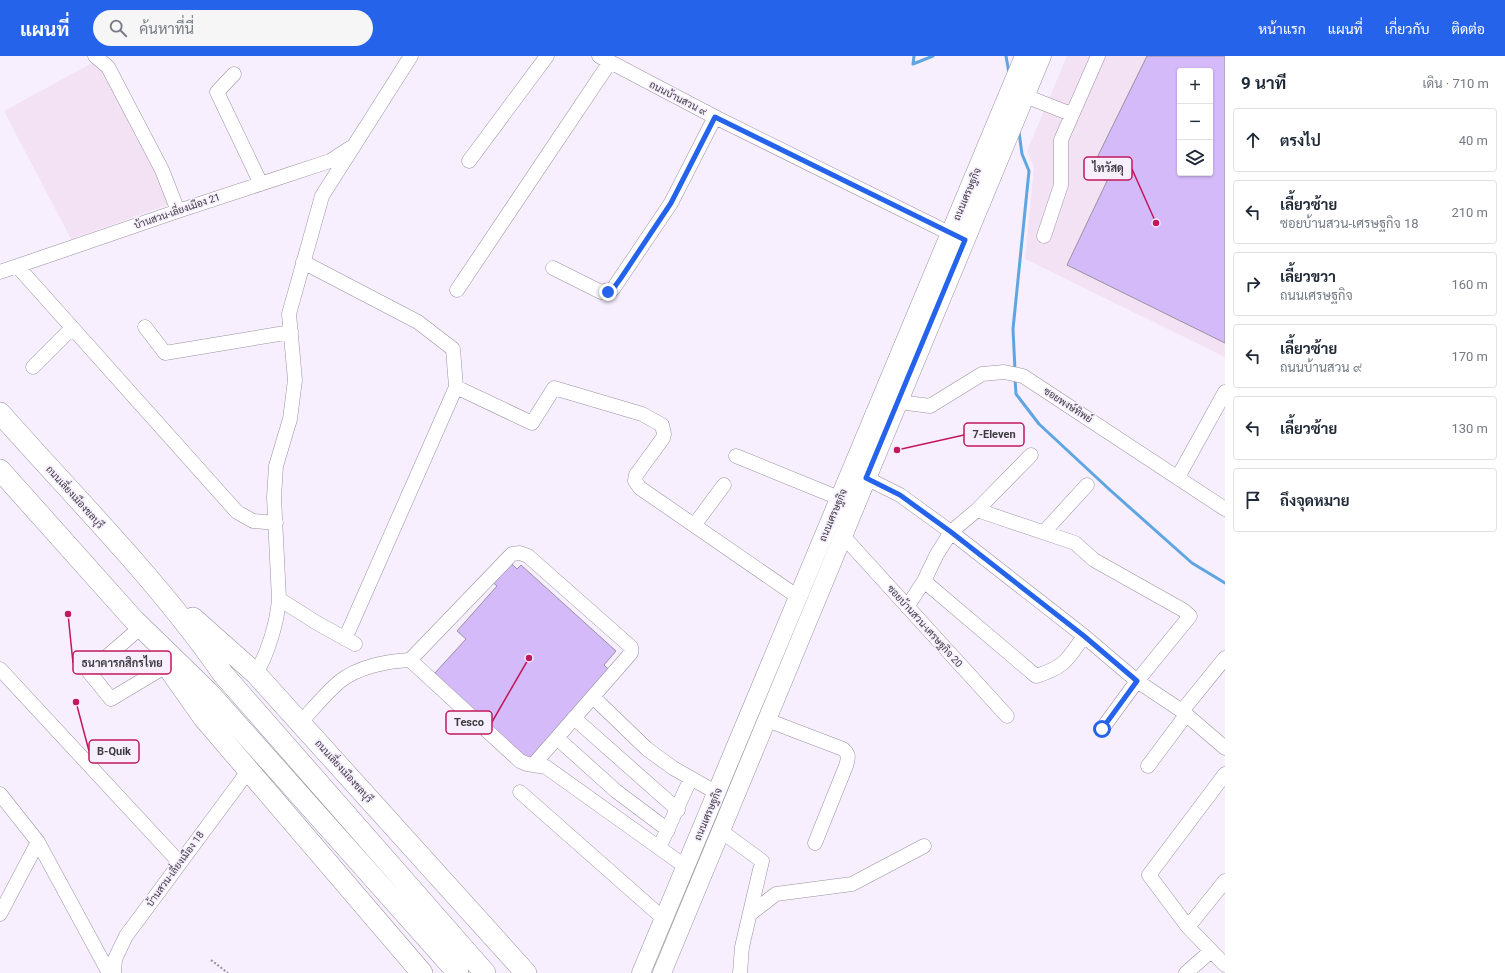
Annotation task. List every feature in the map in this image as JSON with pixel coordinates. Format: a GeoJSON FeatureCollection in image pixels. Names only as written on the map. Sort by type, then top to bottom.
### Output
{"type":"FeatureCollection","features":[{"type":"Feature","properties":{"kind":"highway","name":"ถนนเลี่ยงเมืองชลบุรี"},"geometry":{"type":"LineString","coordinates":[[0,413],[151,580],[223,674],[290,753],[485,973]]}},
{"type":"Feature","properties":{"kind":"highway"},"geometry":{"type":"LineString","coordinates":[[0,470],[137,624],[209,693],[458,973]]}},
{"type":"Feature","properties":{"kind":"highway","name":"ถนนเลี่ยงเมืองชลบุรี"},"geometry":{"type":"LineString","coordinates":[[151,580],[256,674],[526,973]]}},
{"type":"Feature","properties":{"kind":"highway"},"geometry":{"type":"LineString","coordinates":[[137,624],[203,717],[422,973]]}},
{"type":"Feature","properties":{"kind":"main road","name":"ถนนเศรษฐกิจ"},"geometry":{"type":"LineString","coordinates":[[641,973],[839,498],[958,237],[1005,142],[1042,56]]}},
{"type":"Feature","properties":{"kind":"main road","name":"ถนนเศรษฐกิจ"},"geometry":{"type":"LineString","coordinates":[[662,973],[866,478],[899,402],[958,237],[999,116],[1022,61]]}},
{"type":"Feature","properties":{"kind":"main road"},"geometry":{"type":"LineString","coordinates":[[750,713],[767,720]]}},
{"type":"Feature","properties":{"kind":"street"},"geometry":{"type":"LineString","coordinates":[[96,56],[108,67],[159,163],[178,211]]}},
{"type":"Feature","properties":{"kind":"street"},"geometry":{"type":"LineString","coordinates":[[256,674],[264,660],[278,612],[279,599],[274,497],[276,466],[290,419],[295,380],[289,314],[322,196],[411,56]]}},
{"type":"Feature","properties":{"kind":"street"},"geometry":{"type":"LineString","coordinates":[[469,161],[547,56]]}},
{"type":"Feature","properties":{"kind":"street"},"geometry":{"type":"LineString","coordinates":[[1044,236],[1061,185],[1061,140],[1098,56]]}},
{"type":"Feature","properties":{"kind":"street"},"geometry":{"type":"LineString","coordinates":[[457,290],[604,59]]}},
{"type":"Feature","properties":{"kind":"street","name":"ถนนบ้านสวน ๙"},"geometry":{"type":"LineString","coordinates":[[604,59],[715,117],[958,237]]}},
{"type":"Feature","properties":{"kind":"street"},"geometry":{"type":"LineString","coordinates":[[234,74],[217,92],[261,184]]}},
{"type":"Feature","properties":{"kind":"street"},"geometry":{"type":"LineString","coordinates":[[1022,104],[1072,114]]}},
{"type":"Feature","properties":{"kind":"street"},"geometry":{"type":"LineString","coordinates":[[552,268],[601,292],[613,289],[671,203],[715,117]]}},
{"type":"Feature","properties":{"kind":"street","name":"บ้านสวน-เลี่ยงเมือง 21"},"geometry":{"type":"LineString","coordinates":[[0,272],[330,161],[352,147]]}},
{"type":"Feature","properties":{"kind":"street"},"geometry":{"type":"LineString","coordinates":[[279,599],[317,623],[350,641],[456,387],[453,349],[418,322],[303,262]]}},
{"type":"Feature","properties":{"kind":"street"},"geometry":{"type":"LineString","coordinates":[[17,266],[237,512],[253,521],[276,523]]}},
{"type":"Feature","properties":{"kind":"street"},"geometry":{"type":"LineString","coordinates":[[145,327],[165,353],[290,332]]}},
{"type":"Feature","properties":{"kind":"street"},"geometry":{"type":"LineString","coordinates":[[33,367],[72,328]]}},
{"type":"Feature","properties":{"kind":"street","name":"ซอยพงษ์ทิพย์"},"geometry":{"type":"LineString","coordinates":[[899,402],[930,406],[982,374],[1004,372],[1023,376],[1225,509]]}},
{"type":"Feature","properties":{"kind":"street"},"geometry":{"type":"LineString","coordinates":[[456,387],[532,423],[554,388],[642,414],[662,425],[664,434],[663,438],[636,475],[635,481],[640,488],[695,524],[798,597]]}},
{"type":"Feature","properties":{"kind":"street"},"geometry":{"type":"LineString","coordinates":[[1178,477],[1225,392]]}},
{"type":"Feature","properties":{"kind":"street"},"geometry":{"type":"LineString","coordinates":[[907,607],[924,581],[951,532],[977,510],[1031,455]]}},
{"type":"Feature","properties":{"kind":"street"},"geometry":{"type":"LineString","coordinates":[[736,456],[839,498]]}},
{"type":"Feature","properties":{"kind":"street"},"geometry":{"type":"LineString","coordinates":[[866,478],[900,495],[951,532],[1084,636],[1137,681],[1184,713],[1225,748]]}},
{"type":"Feature","properties":{"kind":"street"},"geometry":{"type":"LineString","coordinates":[[695,524],[724,485]]}},
{"type":"Feature","properties":{"kind":"street"},"geometry":{"type":"LineString","coordinates":[[1044,532],[1087,485]]}},
{"type":"Feature","properties":{"kind":"street"},"geometry":{"type":"LineString","coordinates":[[977,510],[1075,543],[1094,560],[1184,610],[1190,616],[1137,681],[1102,729]]}},
{"type":"Feature","properties":{"kind":"street","name":"ซอยบ้านสวน-เศรษฐกิจ 20"},"geometry":{"type":"LineString","coordinates":[[843,536],[1007,716]]}},
{"type":"Feature","properties":{"kind":"street"},"geometry":{"type":"LineString","coordinates":[[410,660],[512,554],[520,553],[528,556],[631,647],[631,653],[534,764]]}},
{"type":"Feature","properties":{"kind":"street"},"geometry":{"type":"LineString","coordinates":[[924,581],[1036,676],[1053,671],[1064,664],[1084,636]]}},
{"type":"Feature","properties":{"kind":"street"},"geometry":{"type":"LineString","coordinates":[[137,624],[89,672],[111,699],[166,666]]}},
{"type":"Feature","properties":{"kind":"street"},"geometry":{"type":"LineString","coordinates":[[1148,766],[1184,713],[1225,658]]}},
{"type":"Feature","properties":{"kind":"street"},"geometry":{"type":"LineString","coordinates":[[300,723],[340,682],[351,675],[377,665],[396,660],[410,660],[520,761],[527,764],[546,767],[686,867]]}},
{"type":"Feature","properties":{"kind":"street"},"geometry":{"type":"LineString","coordinates":[[0,669],[179,862]]}},
{"type":"Feature","properties":{"kind":"street"},"geometry":{"type":"LineString","coordinates":[[593,697],[647,749],[673,768],[717,793]]}},
{"type":"Feature","properties":{"kind":"street"},"geometry":{"type":"LineString","coordinates":[[574,718],[678,810]]}},
{"type":"Feature","properties":{"kind":"street"},"geometry":{"type":"LineString","coordinates":[[767,720],[843,749],[848,753],[846,766],[815,843]]}},
{"type":"Feature","properties":{"kind":"street"},"geometry":{"type":"LineString","coordinates":[[557,738],[616,791],[668,830]]}},
{"type":"Feature","properties":{"kind":"street","name":"บ้านสวน-เลี่ยงเมือง 18"},"geometry":{"type":"LineString","coordinates":[[114,973],[115,959],[126,936],[179,862],[249,770]]}},
{"type":"Feature","properties":{"kind":"street"},"geometry":{"type":"LineString","coordinates":[[1225,774],[1149,875],[1188,927],[1225,964]]}},
{"type":"Feature","properties":{"kind":"street"},"geometry":{"type":"LineString","coordinates":[[659,848],[678,810],[691,778]]}},
{"type":"Feature","properties":{"kind":"street"},"geometry":{"type":"LineString","coordinates":[[520,792],[664,920]]}},
{"type":"Feature","properties":{"kind":"street"},"geometry":{"type":"LineString","coordinates":[[0,794],[38,842],[109,973]]}},
{"type":"Feature","properties":{"kind":"street"},"geometry":{"type":"LineString","coordinates":[[721,831],[762,861],[742,947],[740,973]]}},
{"type":"Feature","properties":{"kind":"street"},"geometry":{"type":"LineString","coordinates":[[0,914],[38,842]]}},
{"type":"Feature","properties":{"kind":"street"},"geometry":{"type":"LineString","coordinates":[[750,914],[776,894],[852,884],[924,846]]}},
{"type":"Feature","properties":{"kind":"street"},"geometry":{"type":"LineString","coordinates":[[1188,927],[1225,881]]}},
{"type":"Feature","properties":{"kind":"street"},"geometry":{"type":"LineString","coordinates":[[1186,973],[1211,950]]}},
{"type":"Feature","properties":{"kind":"path"},"geometry":{"type":"LineString","coordinates":[[211,960],[228,973]]}},
{"type":"Feature","properties":{"kind":"shaded area"},"geometry":{"type":"Polygon","coordinates":[[[1067,56],[1225,56],[1225,357],[1025,259],[1034,167],[1027,151],[1067,56]]]}},
{"type":"Feature","properties":{"kind":"shaded area"},"geometry":{"type":"Polygon","coordinates":[[[94,62],[107,74],[156,167],[170,204],[71,239],[4,111],[94,62]]]}},
{"type":"Feature","properties":{"kind":"building"},"geometry":{"type":"Polygon","coordinates":[[[1147,56],[1225,56],[1225,343],[1067,265],[1107,181],[1090,172],[1147,56]]]}},
{"type":"Feature","properties":{"kind":"building"},"geometry":{"type":"Polygon","coordinates":[[[509,561],[517,569],[521,565],[616,651],[604,665],[609,670],[529,760],[434,674],[466,639],[457,631],[497,586],[491,581],[509,561]]]}},
{"type":"Feature","properties":{"kind":"waterway"},"geometry":{"type":"LineString","coordinates":[[914,56],[913,64],[933,56]]}},
{"type":"Feature","properties":{"kind":"waterway"},"geometry":{"type":"LineString","coordinates":[[1006,56],[1009,73]]}},
{"type":"Feature","properties":{"kind":"waterway"},"geometry":{"type":"LineString","coordinates":[[1015,370],[1013,329],[1029,171],[1022,154],[1019,132]]}},
{"type":"Feature","properties":{"kind":"waterway"},"geometry":{"type":"LineString","coordinates":[[1015,379],[1016,394],[1039,424],[1192,563],[1225,583]]}},
{"type":"Feature","properties":{"kind":"place","name":"ไทวัสดุ"},"geometry":{"type":"Point","coordinates":[1156,223]}},
{"type":"Feature","properties":{"kind":"place","name":"7-Eleven"},"geometry":{"type":"Point","coordinates":[897,450]}},
{"type":"Feature","properties":{"kind":"place","name":"ธนาคารกสิกรไทย"},"geometry":{"type":"Point","coordinates":[68,614]}},
{"type":"Feature","properties":{"kind":"place","name":"Tesco"},"geometry":{"type":"Point","coordinates":[529,658]}},
{"type":"Feature","properties":{"kind":"place","name":"B-Quik"},"geometry":{"type":"Point","coordinates":[76,702]}},
{"type":"Feature","properties":{"kind":"route"},"geometry":{"type":"LineString","coordinates":[[608,292],[613,289],[621,278],[671,203],[715,117],[950,234],[965,240],[899,402],[866,478],[900,495],[951,532],[1084,636],[1137,681],[1102,729]]}}]}
